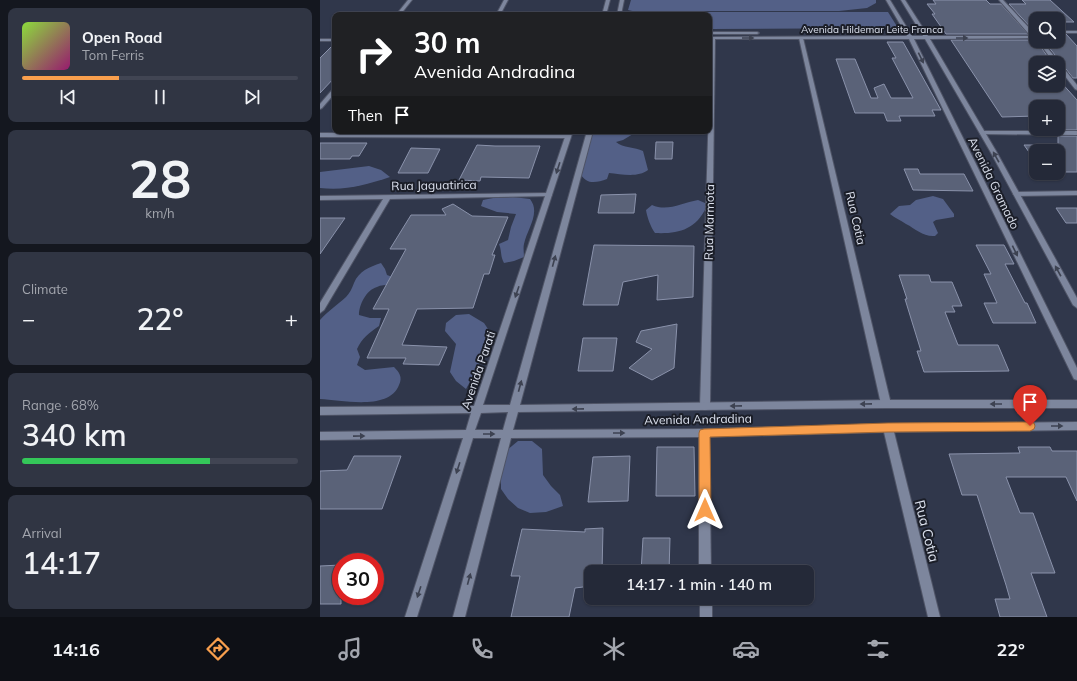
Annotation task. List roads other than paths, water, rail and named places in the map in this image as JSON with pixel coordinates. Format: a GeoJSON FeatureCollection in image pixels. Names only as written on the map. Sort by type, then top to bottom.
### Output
{"type":"FeatureCollection","features":[{"type":"Feature","properties":{"kind":"street"},"geometry":{"type":"LineString","coordinates":[[400,12],[410,0]]}},
{"type":"Feature","properties":{"kind":"street"},"geometry":{"type":"LineString","coordinates":[[500,12],[506,0]]}},
{"type":"Feature","properties":{"kind":"street"},"geometry":{"type":"LineString","coordinates":[[605,12],[608,0]]}},
{"type":"Feature","properties":{"kind":"street"},"geometry":{"type":"LineString","coordinates":[[620,12],[622,0]]}},
{"type":"Feature","properties":{"kind":"street","name":"Avenida Gramado"},"geometry":{"type":"LineString","coordinates":[[888,0],[909,36],[1077,376]]}},
{"type":"Feature","properties":{"kind":"street","name":"Avenida Gramado"},"geometry":{"type":"LineString","coordinates":[[903,0],[982,133],[1077,305]]}},
{"type":"Feature","properties":{"kind":"street"},"geometry":{"type":"LineString","coordinates":[[1001,0],[1029,31]]}},
{"type":"Feature","properties":{"kind":"street","name":"Avenida Hildemar Leite Franca"},"geometry":{"type":"LineString","coordinates":[[712,36],[801,38],[1029,32]]}},
{"type":"Feature","properties":{"kind":"street"},"geometry":{"type":"LineString","coordinates":[[1065,32],[1077,32]]}},
{"type":"Feature","properties":{"kind":"street"},"geometry":{"type":"LineString","coordinates":[[320,35],[332,34]]}},
{"type":"Feature","properties":{"kind":"street","name":"Avenida Hildemar Leite Franca"},"geometry":{"type":"LineString","coordinates":[[925,35],[1029,37]]}},
{"type":"Feature","properties":{"kind":"street","name":"Avenida Hildemar Leite Franca"},"geometry":{"type":"LineString","coordinates":[[712,36],[909,36]]}},
{"type":"Feature","properties":{"kind":"street"},"geometry":{"type":"LineString","coordinates":[[1065,37],[1077,37]]}},
{"type":"Feature","properties":{"kind":"street","name":"Rua Cotia"},"geometry":{"type":"LineString","coordinates":[[801,38],[886,404]]}},
{"type":"Feature","properties":{"kind":"street"},"geometry":{"type":"LineString","coordinates":[[320,40],[332,40]]}},
{"type":"Feature","properties":{"kind":"street"},"geometry":{"type":"LineString","coordinates":[[1045,48],[1052,56]]}},
{"type":"Feature","properties":{"kind":"street"},"geometry":{"type":"LineString","coordinates":[[1065,73],[1077,88]]}},
{"type":"Feature","properties":{"kind":"street"},"geometry":{"type":"LineString","coordinates":[[320,107],[332,93]]}},
{"type":"Feature","properties":{"kind":"street"},"geometry":{"type":"LineString","coordinates":[[982,133],[1077,133]]}},
{"type":"Feature","properties":{"kind":"street"},"geometry":{"type":"LineString","coordinates":[[320,135],[376,134]]}},
{"type":"Feature","properties":{"kind":"street","name":"Avenida Parati"},"geometry":{"type":"LineString","coordinates":[[411,617],[469,434],[569,134]]}},
{"type":"Feature","properties":{"kind":"street"},"geometry":{"type":"LineString","coordinates":[[459,617],[507,434],[589,134]]}},
{"type":"Feature","properties":{"kind":"street","name":"Rua Marmota"},"geometry":{"type":"LineString","coordinates":[[705,406],[709,134]]}},
{"type":"Feature","properties":{"kind":"street"},"geometry":{"type":"LineString","coordinates":[[1016,194],[1077,194]]}},
{"type":"Feature","properties":{"kind":"street","name":"Rua Jaguatirica"},"geometry":{"type":"LineString","coordinates":[[320,198],[549,195]]}},
{"type":"Feature","properties":{"kind":"street"},"geometry":{"type":"LineString","coordinates":[[320,310],[388,197]]}},
{"type":"Feature","properties":{"kind":"street","name":"Avenida Andradina"},"geometry":{"type":"LineString","coordinates":[[320,411],[514,410],[886,404],[1077,404]]}},
{"type":"Feature","properties":{"kind":"street","name":"Avenida Andradina"},"geometry":{"type":"LineString","coordinates":[[320,436],[704,433],[888,428],[1077,426]]}},
{"type":"Feature","properties":{"kind":"street","name":"Rua Cotia"},"geometry":{"type":"LineString","coordinates":[[888,428],[934,617]]}},
{"type":"Feature","properties":{"kind":"street"},"geometry":{"type":"LineString","coordinates":[[704,433],[705,565]]}},
{"type":"Feature","properties":{"kind":"street"},"geometry":{"type":"LineString","coordinates":[[706,605],[706,617]]}}]}
